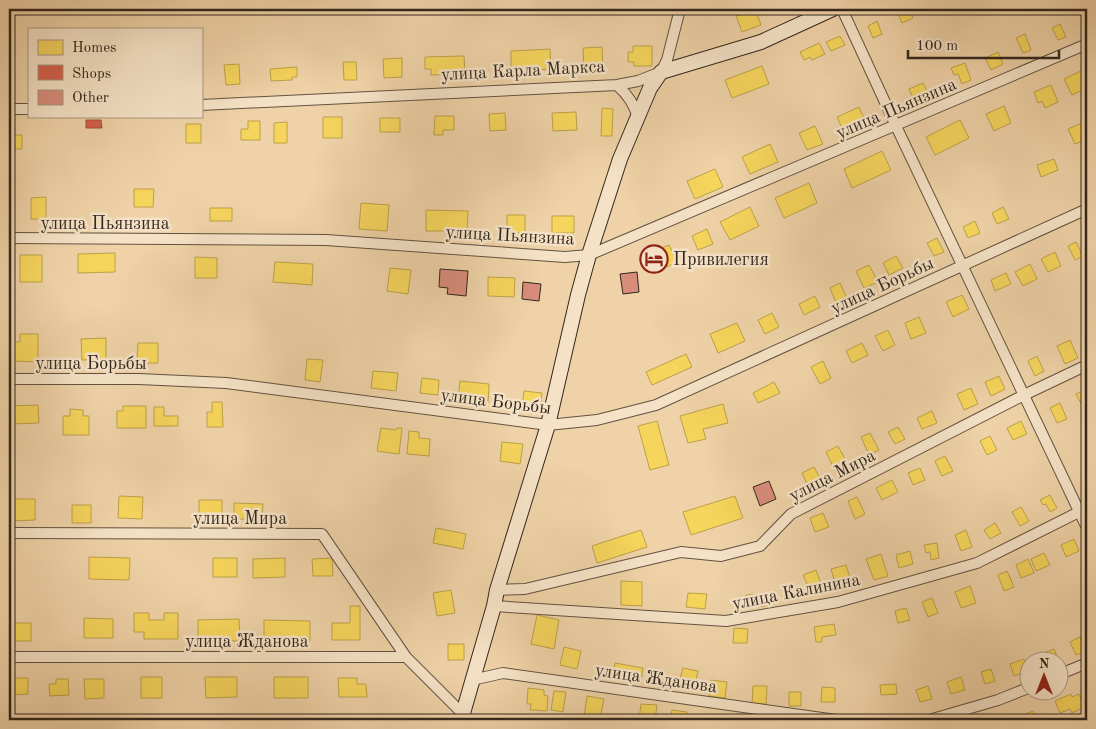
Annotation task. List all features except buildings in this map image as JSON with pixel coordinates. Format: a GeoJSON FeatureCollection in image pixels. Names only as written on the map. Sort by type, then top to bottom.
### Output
{"type":"FeatureCollection","features":[{"type":"Feature","properties":{"kind":"street"},"geometry":{"type":"LineString","coordinates":[[462,717],[497,590],[548,425],[589,255],[620,159],[650,88],[666,60],[680,9]]}},
{"type":"Feature","properties":{"kind":"street","name":"улица Карла Маркса"},"geometry":{"type":"LineString","coordinates":[[202,105],[617,85],[761,42],[833,9]]}},
{"type":"Feature","properties":{"kind":"street"},"geometry":{"type":"LineString","coordinates":[[842,9],[1024,394],[1083,510],[1087,528]]}},
{"type":"Feature","properties":{"kind":"street","name":"улица Пьянзина"},"geometry":{"type":"LineString","coordinates":[[9,238],[326,240],[565,257],[589,255],[1087,44]]}},
{"type":"Feature","properties":{"kind":"street"},"geometry":{"type":"LineString","coordinates":[[617,85],[628,94],[638,117]]}},
{"type":"Feature","properties":{"kind":"street"},"geometry":{"type":"LineString","coordinates":[[9,110],[28,109]]}},
{"type":"Feature","properties":{"kind":"street","name":"улица Борьбы"},"geometry":{"type":"LineString","coordinates":[[9,382],[14,379],[139,379],[226,383],[548,425],[597,420],[656,405],[1087,209]]}},
{"type":"Feature","properties":{"kind":"street","name":"улица Мира"},"geometry":{"type":"LineString","coordinates":[[497,590],[525,589],[681,552],[721,556],[760,546],[791,514],[1024,394],[1087,365]]}},
{"type":"Feature","properties":{"kind":"street","name":"улица Калинина"},"geometry":{"type":"LineString","coordinates":[[494,606],[726,621],[838,602],[977,563],[1083,510]]}},
{"type":"Feature","properties":{"kind":"street","name":"улица Мира"},"geometry":{"type":"LineString","coordinates":[[9,533],[322,534],[406,657]]}},
{"type":"Feature","properties":{"kind":"street","name":"улица Жданова"},"geometry":{"type":"LineString","coordinates":[[9,657],[406,657]]}},
{"type":"Feature","properties":{"kind":"street"},"geometry":{"type":"LineString","coordinates":[[406,657],[462,717]]}},
{"type":"Feature","properties":{"kind":"street"},"geometry":{"type":"LineString","coordinates":[[1068,671],[1087,663]]}},
{"type":"Feature","properties":{"kind":"street","name":"улица Жданова"},"geometry":{"type":"LineString","coordinates":[[472,680],[503,673],[836,720]]}},
{"type":"Feature","properties":{"kind":"street"},"geometry":{"type":"LineString","coordinates":[[929,720],[998,700],[1018,692]]}},
{"type":"Feature","properties":{"kind":"place","name":"Привилегия"},"geometry":{"type":"Point","coordinates":[654,259]}}]}
